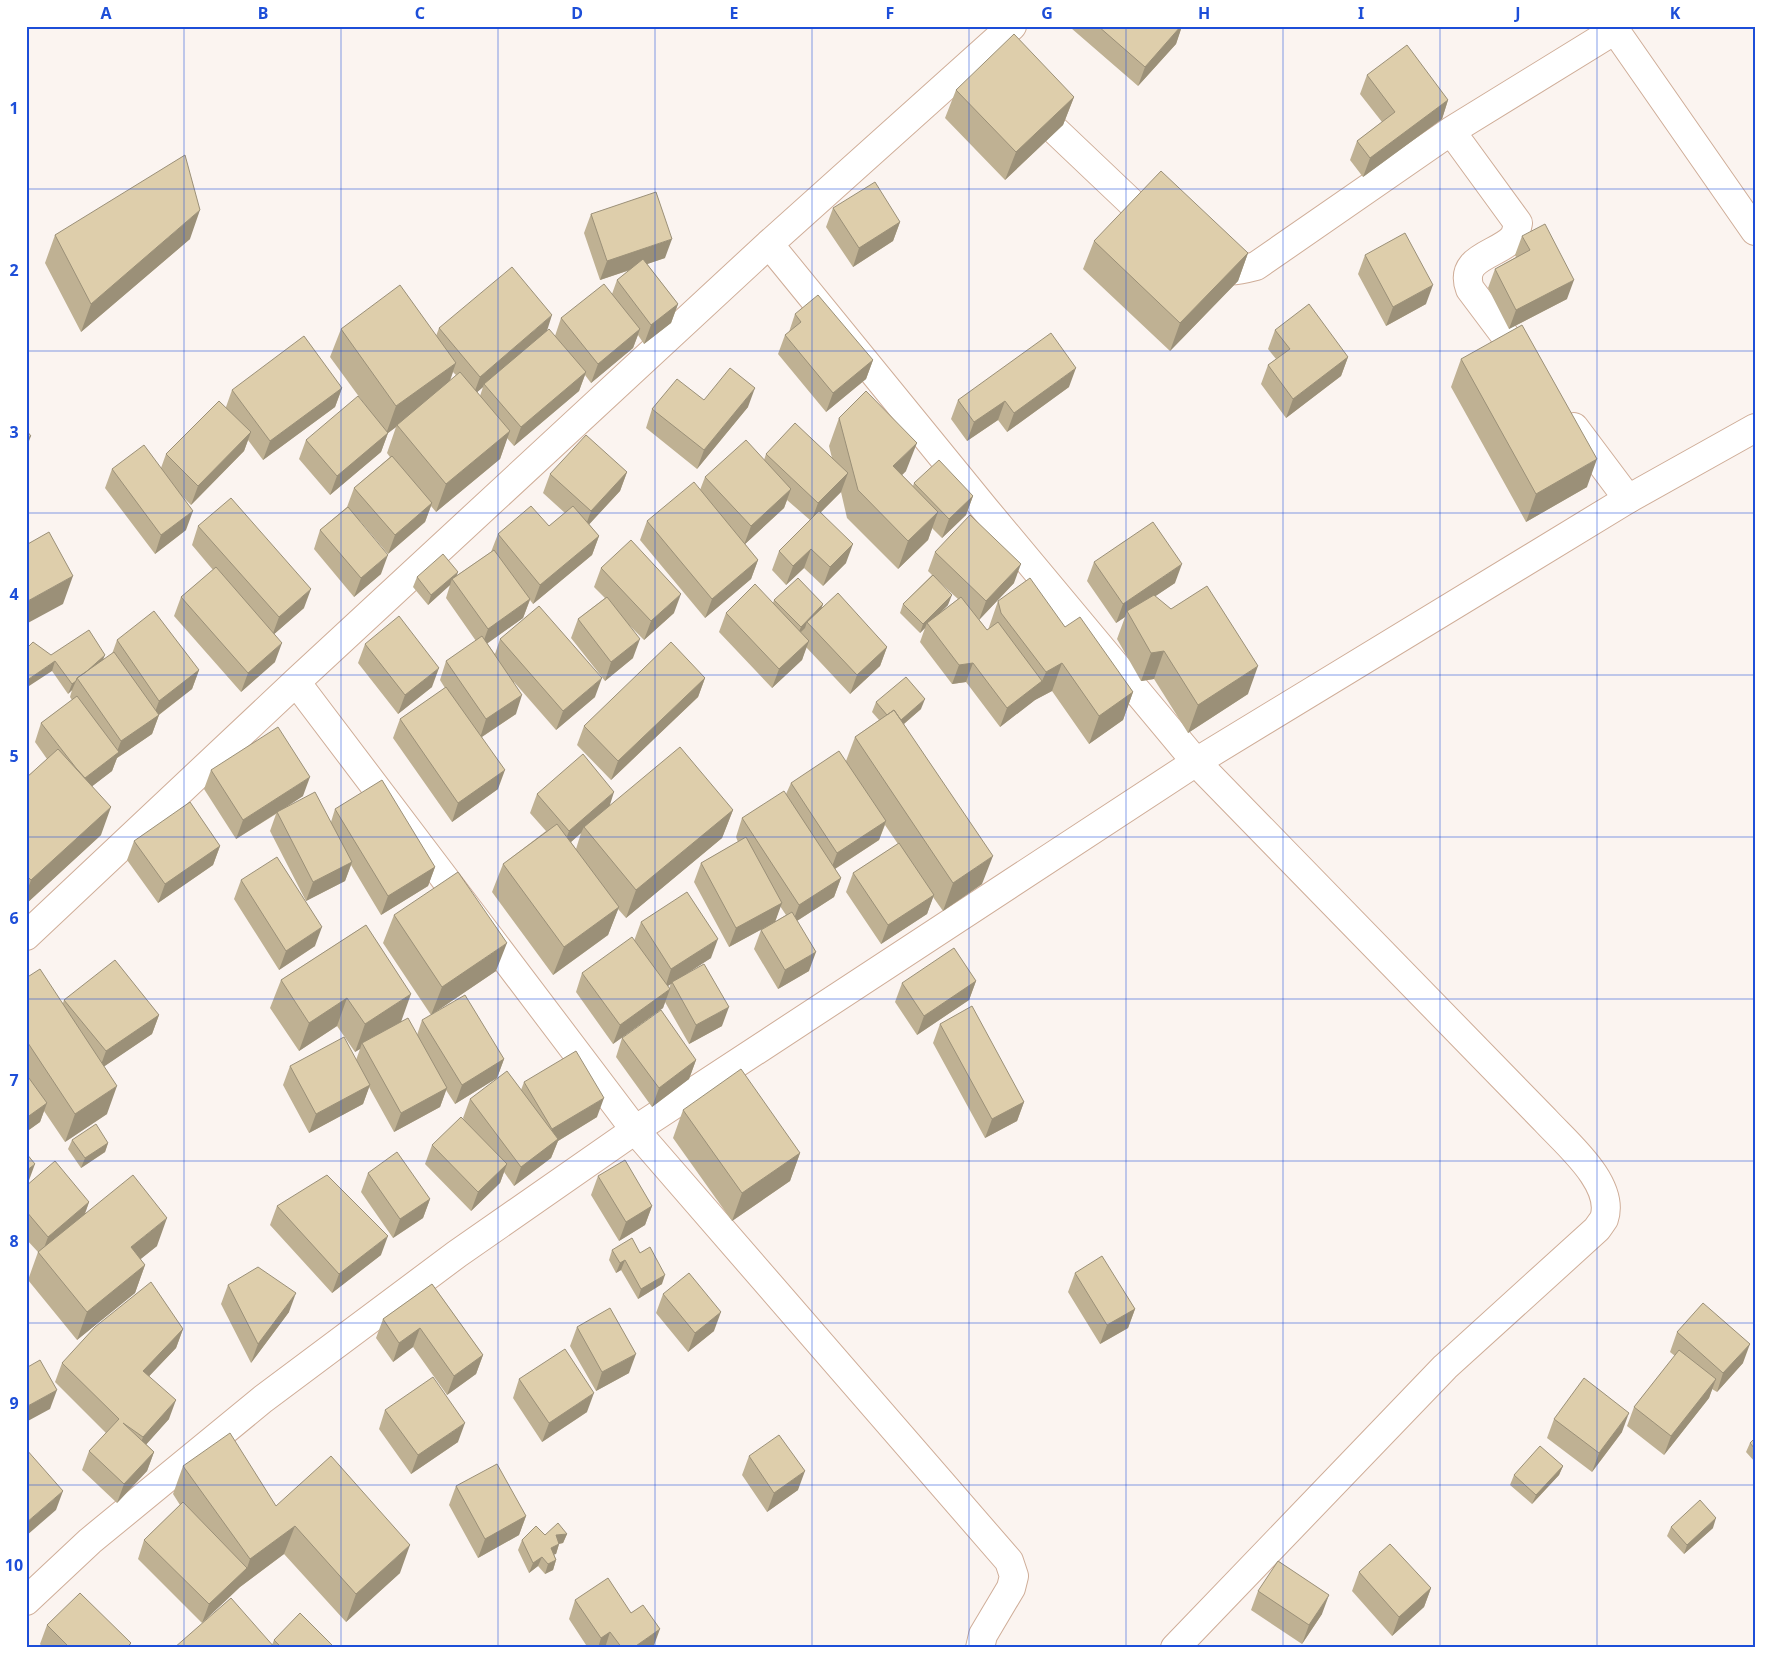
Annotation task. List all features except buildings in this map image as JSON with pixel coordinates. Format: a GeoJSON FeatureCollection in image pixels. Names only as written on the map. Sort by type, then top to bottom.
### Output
{"type":"FeatureCollection","features":[{"type":"Feature","properties":{"kind":"street"},"geometry":{"type":"LineString","coordinates":[[26,936],[296,682],[769,244],[1012,26]]}},
{"type":"Feature","properties":{"kind":"street"},"geometry":{"type":"LineString","coordinates":[[978,57],[1182,250],[1211,267],[1231,272],[1256,266],[1451,131],[1618,28],[1755,231]]}},
{"type":"Feature","properties":{"kind":"street"},"geometry":{"type":"LineString","coordinates":[[1451,131],[1518,223],[1513,238],[1470,268],[1467,283],[1540,382]]}},
{"type":"Feature","properties":{"kind":"street"},"geometry":{"type":"LineString","coordinates":[[769,244],[991,517],[1196,762],[1545,1120],[1593,1172],[1603,1191],[1604,1220],[1597,1229],[1446,1367],[1174,1648]]}},
{"type":"Feature","properties":{"kind":"street"},"geometry":{"type":"LineString","coordinates":[[1557,405],[1628,499]]}},
{"type":"Feature","properties":{"kind":"street"},"geometry":{"type":"LineString","coordinates":[[26,1601],[90,1541],[263,1399],[457,1254],[635,1130],[1196,762],[1628,499],[1755,428]]}},
{"type":"Feature","properties":{"kind":"street"},"geometry":{"type":"LineString","coordinates":[[296,682],[635,1130],[1009,1561],[1014,1576],[1011,1588],[983,1635],[980,1648]]}}]}
